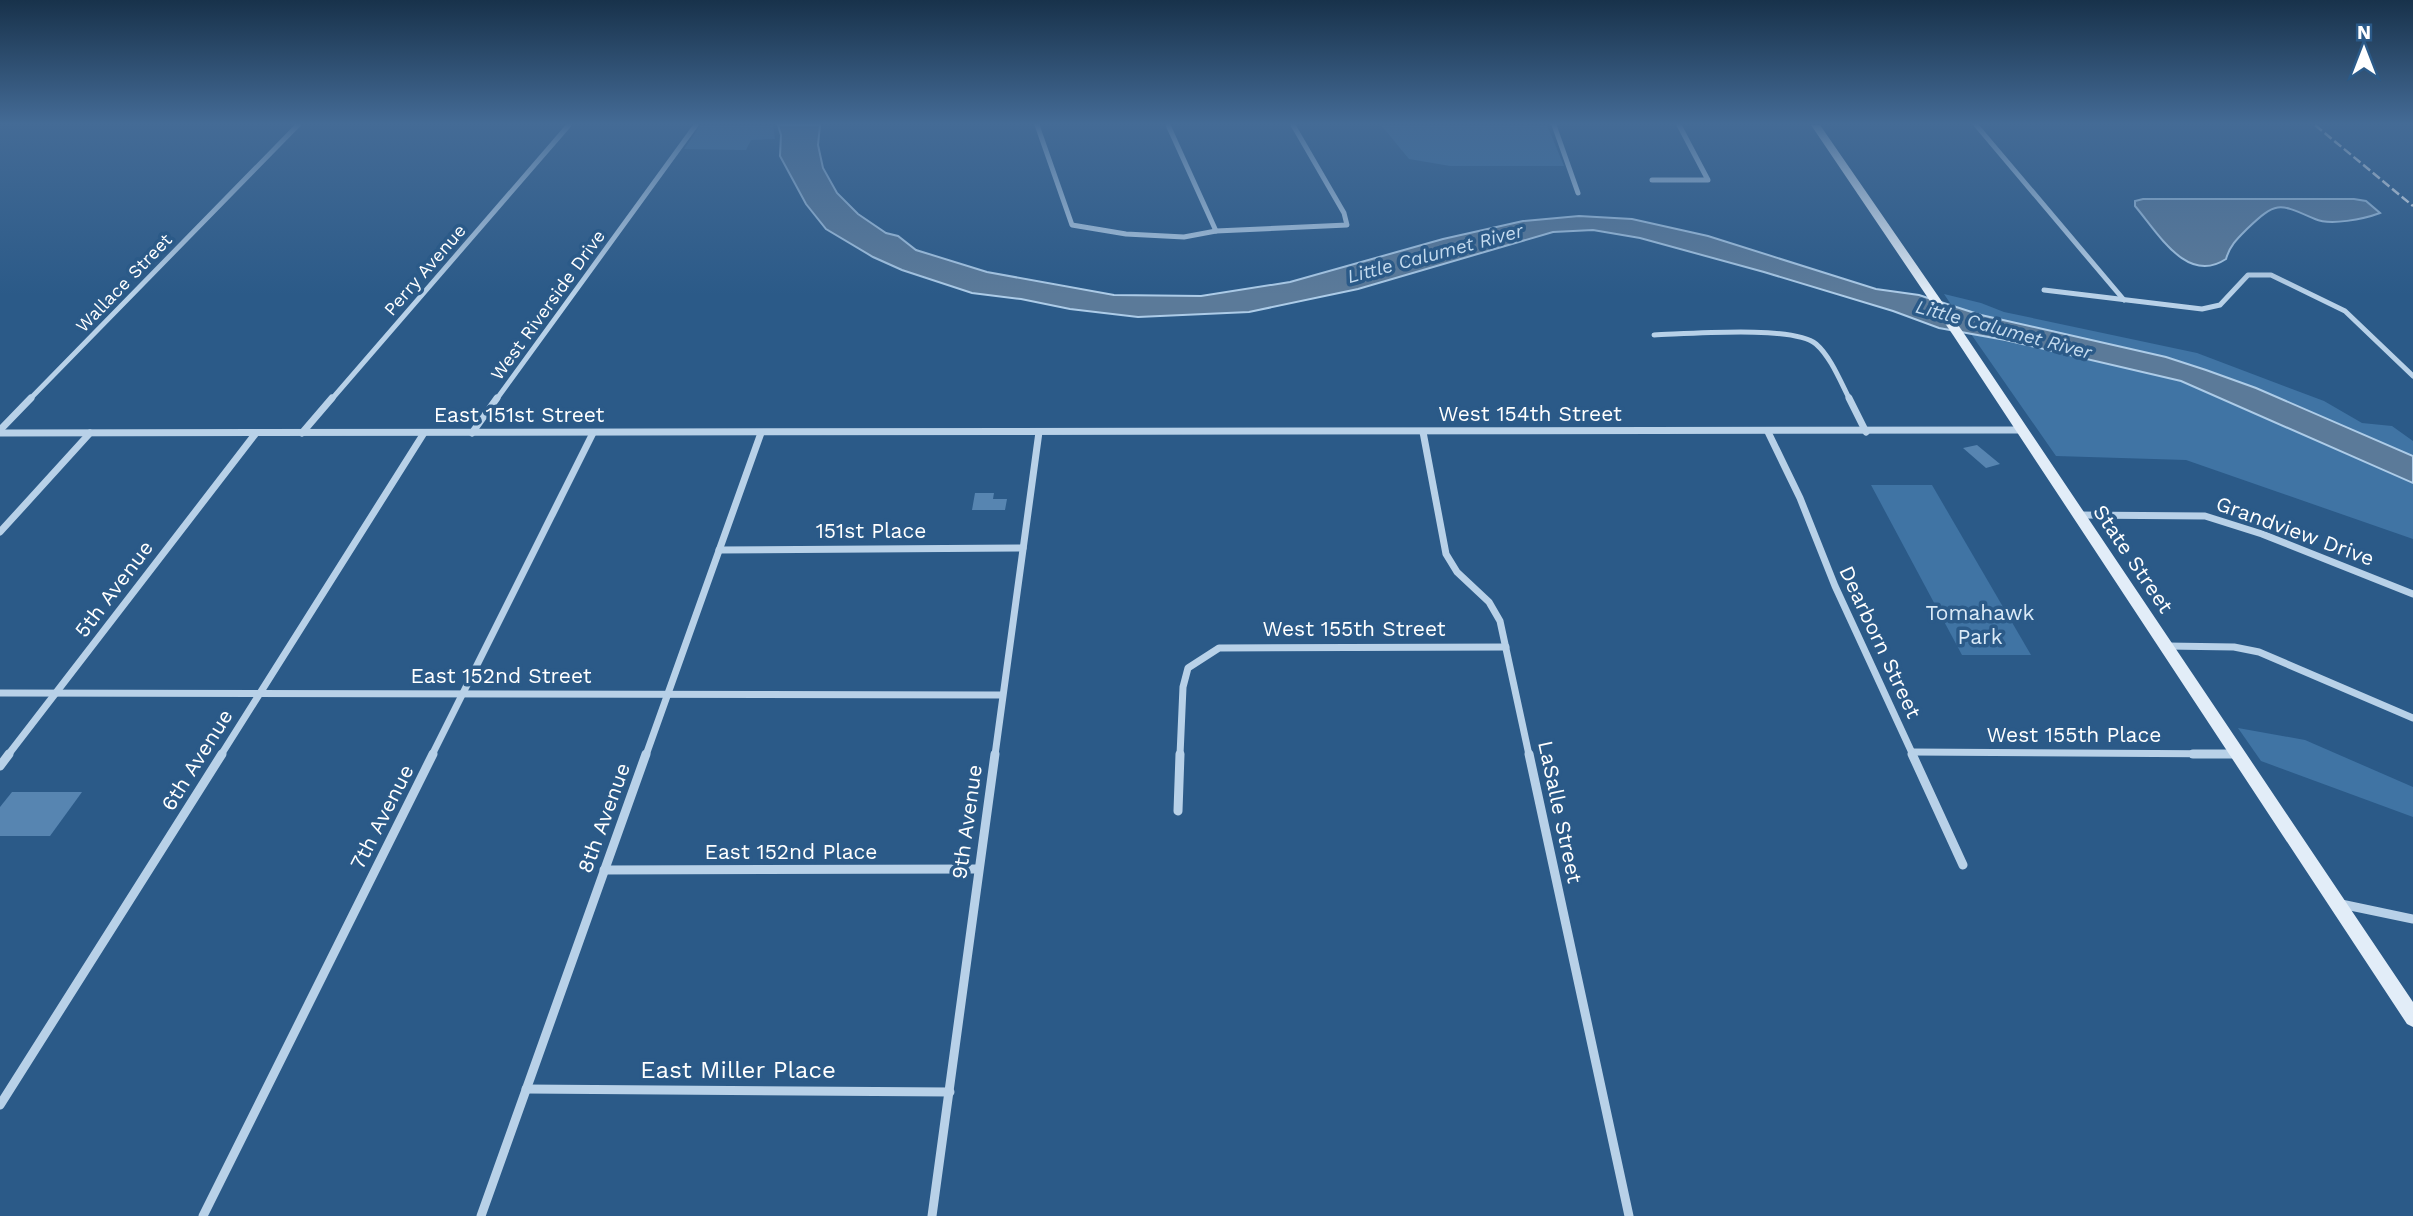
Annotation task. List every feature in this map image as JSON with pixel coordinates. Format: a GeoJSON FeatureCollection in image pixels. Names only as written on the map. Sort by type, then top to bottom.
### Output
{"type":"FeatureCollection","features":[{"type":"Feature","properties":{"kind":"main road","name":"State Street"},"geometry":{"type":"LineString","coordinates":[[1854,182],[1959,335],[2413,1018]]}},
{"type":"Feature","properties":{"kind":"street","name":"Wallace Street"},"geometry":{"type":"LineString","coordinates":[[0,432],[243,182]]}},
{"type":"Feature","properties":{"kind":"street","name":"Perry Avenue"},"geometry":{"type":"LineString","coordinates":[[302,433],[520,182]]}},
{"type":"Feature","properties":{"kind":"street","name":"West Riverside Drive"},"geometry":{"type":"LineString","coordinates":[[472,433],[655,182]]}},
{"type":"Feature","properties":{"kind":"street"},"geometry":{"type":"LineString","coordinates":[[1056,182],[1072,226],[1126,234],[1184,237],[1216,231],[1346,225],[1344,213],[1326,182]]}},
{"type":"Feature","properties":{"kind":"street"},"geometry":{"type":"LineString","coordinates":[[1194,182],[1216,231]]}},
{"type":"Feature","properties":{"kind":"street"},"geometry":{"type":"LineString","coordinates":[[1574,182],[1578,193]]}},
{"type":"Feature","properties":{"kind":"street"},"geometry":{"type":"LineString","coordinates":[[2024,182],[2124,300]]}},
{"type":"Feature","properties":{"kind":"street"},"geometry":{"type":"LineString","coordinates":[[2044,290],[2202,309],[2220,304],[2248,275],[2271,275],[2344,311],[2413,376]]}},
{"type":"Feature","properties":{"kind":"street"},"geometry":{"type":"LineString","coordinates":[[1654,335],[1786,334],[1809,340],[1821,350],[1866,432]]}},
{"type":"Feature","properties":{"kind":"street","name":"West 154th Street"},"geometry":{"type":"LineString","coordinates":[[1039,432],[2022,430]]}},
{"type":"Feature","properties":{"kind":"street","name":"East 151st Street"},"geometry":{"type":"LineString","coordinates":[[0,432],[1039,432]]}},
{"type":"Feature","properties":{"kind":"street","name":"9th Avenue"},"geometry":{"type":"LineString","coordinates":[[932,1216],[977,869],[1039,432]]}},
{"type":"Feature","properties":{"kind":"street","name":"LaSalle Street"},"geometry":{"type":"LineString","coordinates":[[1423,432],[1446,554],[1457,572],[1489,602],[1500,621],[1629,1216]]}},
{"type":"Feature","properties":{"kind":"street","name":"Dearborn Street"},"geometry":{"type":"LineString","coordinates":[[1768,432],[1800,498],[1835,586],[1963,865]]}},
{"type":"Feature","properties":{"kind":"street"},"geometry":{"type":"LineString","coordinates":[[0,532],[90,433]]}},
{"type":"Feature","properties":{"kind":"street","name":"5th Avenue"},"geometry":{"type":"LineString","coordinates":[[0,766],[256,433]]}},
{"type":"Feature","properties":{"kind":"street","name":"6th Avenue"},"geometry":{"type":"LineString","coordinates":[[0,1105],[424,433]]}},
{"type":"Feature","properties":{"kind":"street","name":"7th Avenue"},"geometry":{"type":"LineString","coordinates":[[203,1216],[593,433]]}},
{"type":"Feature","properties":{"kind":"street","name":"8th Avenue"},"geometry":{"type":"LineString","coordinates":[[481,1216],[761,433]]}},
{"type":"Feature","properties":{"kind":"street","name":"Grandview Drive"},"geometry":{"type":"LineString","coordinates":[[2078,515],[2205,516],[2262,534],[2413,594]]}},
{"type":"Feature","properties":{"kind":"street","name":"151st Place"},"geometry":{"type":"LineString","coordinates":[[719,550],[1023,548]]}},
{"type":"Feature","properties":{"kind":"street"},"geometry":{"type":"LineString","coordinates":[[2166,646],[2234,647],[2259,652],[2413,718]]}},
{"type":"Feature","properties":{"kind":"street","name":"West 155th Street"},"geometry":{"type":"LineString","coordinates":[[1178,811],[1183,687],[1188,668],[1219,648],[1506,647]]}},
{"type":"Feature","properties":{"kind":"street","name":"East 152nd Street"},"geometry":{"type":"LineString","coordinates":[[0,693],[1002,695]]}},
{"type":"Feature","properties":{"kind":"street","name":"West 155th Place"},"geometry":{"type":"LineString","coordinates":[[1912,752],[2237,754]]}},
{"type":"Feature","properties":{"kind":"street","name":"East 152nd Place"},"geometry":{"type":"LineString","coordinates":[[604,870],[977,869]]}},
{"type":"Feature","properties":{"kind":"street"},"geometry":{"type":"LineString","coordinates":[[2337,903],[2413,919]]}},
{"type":"Feature","properties":{"kind":"street","name":"East Miller Place"},"geometry":{"type":"LineString","coordinates":[[526,1089],[950,1092]]}},
{"type":"Feature","properties":{"kind":"green space"},"geometry":{"type":"Polygon","coordinates":[[[1944,294],[2004,312],[2197,353],[2324,401],[2362,423],[2392,426],[2413,441],[2413,456],[2206,370],[2165,357],[1981,315],[1952,306],[1944,294]]]}},
{"type":"Feature","properties":{"kind":"green space"},"geometry":{"type":"Polygon","coordinates":[[[1971,334],[2181,381],[2413,483],[2413,539],[2186,460],[2056,456],[1971,334]]]}},
{"type":"Feature","properties":{"kind":"green space","name":"Tomahawk Park"},"geometry":{"type":"Polygon","coordinates":[[[1871,485],[1932,485],[2031,655],[1962,655],[1871,485]]]}},
{"type":"Feature","properties":{"kind":"green space"},"geometry":{"type":"Polygon","coordinates":[[[2238,728],[2305,740],[2413,787],[2413,817],[2261,761],[2238,728]]]}},
{"type":"Feature","properties":{"kind":"water","name":"Little Calumet River"},"geometry":{"type":"Polygon","coordinates":[[[794,182],[831,182],[837,193],[858,214],[886,233],[898,236],[916,250],[987,272],[1114,295],[1201,296],[1290,282],[1443,239],[1523,221],[1579,216],[1632,219],[1708,236],[1876,289],[1919,295],[1981,315],[2166,357],[2206,370],[2256,388],[2413,456],[2413,483],[2181,381],[2005,340],[1939,328],[1893,311],[1764,272],[1640,238],[1593,230],[1553,232],[1358,289],[1249,312],[1138,317],[972,293],[902,270],[873,257],[826,229],[806,204],[794,182]]]}},
{"type":"Feature","properties":{"kind":"water"},"geometry":{"type":"Polygon","coordinates":[[[2354,199],[2366,201],[2380,213],[2329,222],[2279,207],[2258,219],[2238,239],[2226,259],[2212,265],[2199,265],[2186,261],[2174,252],[2153,229],[2135,206],[2135,201],[2354,199]]]}},
{"type":"Feature","properties":{"kind":"building"},"geometry":{"type":"Polygon","coordinates":[[[1977,445],[2000,464],[1986,468],[1963,448],[1977,445]]]}},
{"type":"Feature","properties":{"kind":"building"},"geometry":{"type":"Polygon","coordinates":[[[975,493],[994,493],[993,499],[1007,499],[1005,510],[972,510],[975,493]]]}},
{"type":"Feature","properties":{"kind":"building"},"geometry":{"type":"Polygon","coordinates":[[[12,792],[82,792],[50,836],[0,836],[0,807],[12,792]]]}},
{"type":"Feature","properties":{"kind":"railway"},"geometry":{"type":"LineString","coordinates":[[2384,182],[2413,206]]}}]}
